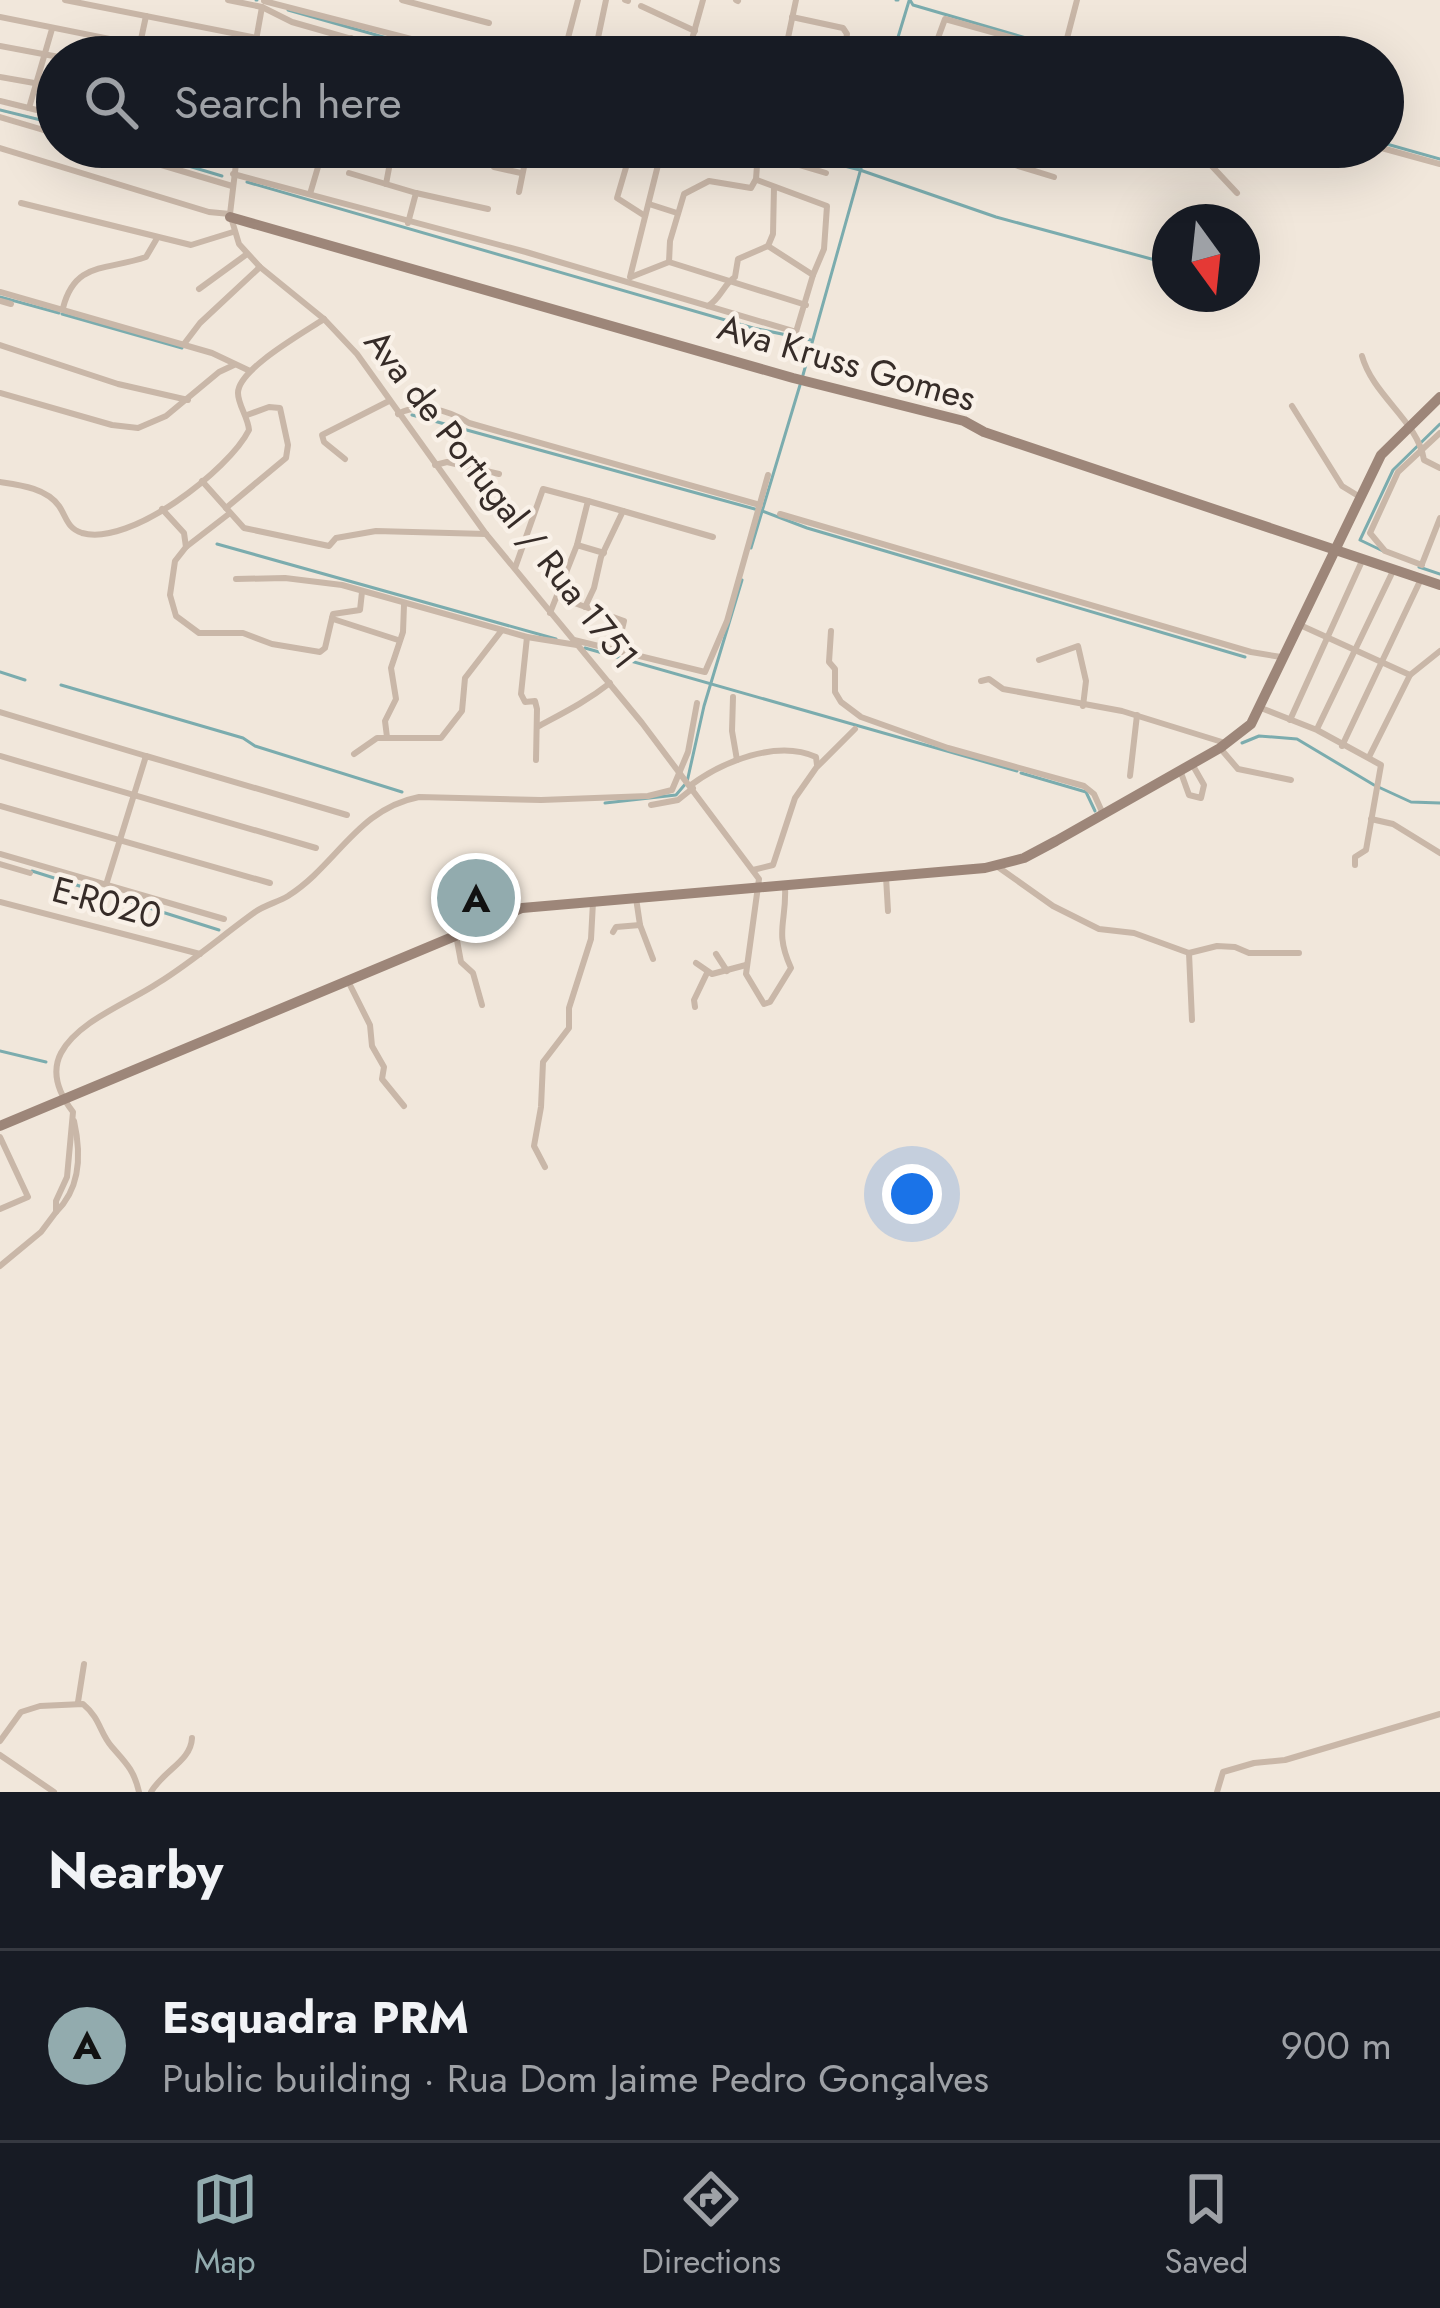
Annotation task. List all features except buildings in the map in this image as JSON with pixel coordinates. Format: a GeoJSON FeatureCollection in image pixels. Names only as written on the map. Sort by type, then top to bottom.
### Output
{"type":"FeatureCollection","features":[{"type":"Feature","properties":{"kind":"main road","name":"Ava Kruss Gomes"},"geometry":{"type":"LineString","coordinates":[[230,216],[794,378],[964,421],[984,432],[1333,552],[1394,571],[1420,573],[1440,585]]}},
{"type":"Feature","properties":{"kind":"main road"},"geometry":{"type":"LineString","coordinates":[[0,1126],[513,910],[1016,861],[1223,746],[1251,724],[1381,455],[1417,438],[1440,397]]}},
{"type":"Feature","properties":{"kind":"street"},"geometry":{"type":"LineString","coordinates":[[64,0],[246,36]]}},
{"type":"Feature","properties":{"kind":"street"},"geometry":{"type":"LineString","coordinates":[[228,0],[263,3],[396,36]]}},
{"type":"Feature","properties":{"kind":"street"},"geometry":{"type":"LineString","coordinates":[[401,0],[489,23]]}},
{"type":"Feature","properties":{"kind":"street"},"geometry":{"type":"LineString","coordinates":[[569,36],[578,0]]}},
{"type":"Feature","properties":{"kind":"street"},"geometry":{"type":"LineString","coordinates":[[598,36],[606,0]]}},
{"type":"Feature","properties":{"kind":"street"},"geometry":{"type":"LineString","coordinates":[[694,36],[703,0]]}},
{"type":"Feature","properties":{"kind":"street"},"geometry":{"type":"LineString","coordinates":[[788,36],[796,0]]}},
{"type":"Feature","properties":{"kind":"street"},"geometry":{"type":"LineString","coordinates":[[1063,36],[1077,0]]}},
{"type":"Feature","properties":{"kind":"street"},"geometry":{"type":"LineString","coordinates":[[263,3],[292,22],[344,36]]}},
{"type":"Feature","properties":{"kind":"street"},"geometry":{"type":"LineString","coordinates":[[256,36],[263,3]]}},
{"type":"Feature","properties":{"kind":"street"},"geometry":{"type":"LineString","coordinates":[[641,6],[695,32]]}},
{"type":"Feature","properties":{"kind":"street"},"geometry":{"type":"LineString","coordinates":[[0,16],[93,36]]}},
{"type":"Feature","properties":{"kind":"street"},"geometry":{"type":"LineString","coordinates":[[142,36],[146,16]]}},
{"type":"Feature","properties":{"kind":"street"},"geometry":{"type":"LineString","coordinates":[[792,17],[843,28],[847,36]]}},
{"type":"Feature","properties":{"kind":"street"},"geometry":{"type":"LineString","coordinates":[[939,36],[945,19],[1004,36]]}},
{"type":"Feature","properties":{"kind":"street"},"geometry":{"type":"LineString","coordinates":[[50,36],[52,29]]}},
{"type":"Feature","properties":{"kind":"street"},"geometry":{"type":"LineString","coordinates":[[0,46],[36,53]]}},
{"type":"Feature","properties":{"kind":"street"},"geometry":{"type":"LineString","coordinates":[[0,77],[35,82]]}},
{"type":"Feature","properties":{"kind":"street"},"geometry":{"type":"LineString","coordinates":[[28,108],[36,79]]}},
{"type":"Feature","properties":{"kind":"street"},"geometry":{"type":"LineString","coordinates":[[0,101],[36,110]]}},
{"type":"Feature","properties":{"kind":"street"},"geometry":{"type":"LineString","coordinates":[[0,117],[36,128]]}},
{"type":"Feature","properties":{"kind":"street"},"geometry":{"type":"LineString","coordinates":[[0,148],[36,159]]}},
{"type":"Feature","properties":{"kind":"street"},"geometry":{"type":"LineString","coordinates":[[1404,154],[1440,164]]}},
{"type":"Feature","properties":{"kind":"street"},"geometry":{"type":"LineString","coordinates":[[65,168],[230,216]]}},
{"type":"Feature","properties":{"kind":"street"},"geometry":{"type":"LineString","coordinates":[[172,168],[232,186]]}},
{"type":"Feature","properties":{"kind":"street","name":"Ava de Portugal / Rua 1751"},"geometry":{"type":"LineString","coordinates":[[234,168],[230,216],[233,232],[247,254],[357,353],[486,534],[692,786],[759,885]]}},
{"type":"Feature","properties":{"kind":"street"},"geometry":{"type":"LineString","coordinates":[[310,194],[318,168]]}},
{"type":"Feature","properties":{"kind":"street"},"geometry":{"type":"LineString","coordinates":[[386,184],[389,168]]}},
{"type":"Feature","properties":{"kind":"street"},"geometry":{"type":"LineString","coordinates":[[498,168],[521,173]]}},
{"type":"Feature","properties":{"kind":"street"},"geometry":{"type":"LineString","coordinates":[[519,192],[522,168]]}},
{"type":"Feature","properties":{"kind":"street"},"geometry":{"type":"LineString","coordinates":[[626,168],[617,198],[646,216]]}},
{"type":"Feature","properties":{"kind":"street"},"geometry":{"type":"LineString","coordinates":[[630,280],[657,168]]}},
{"type":"Feature","properties":{"kind":"street"},"geometry":{"type":"LineString","coordinates":[[669,262],[684,194],[709,181],[751,188],[757,168]]}},
{"type":"Feature","properties":{"kind":"street"},"geometry":{"type":"LineString","coordinates":[[810,168],[826,173]]}},
{"type":"Feature","properties":{"kind":"street"},"geometry":{"type":"LineString","coordinates":[[1025,168],[1054,177]]}},
{"type":"Feature","properties":{"kind":"street"},"geometry":{"type":"LineString","coordinates":[[1214,168],[1237,193]]}},
{"type":"Feature","properties":{"kind":"street"},"geometry":{"type":"LineString","coordinates":[[349,172],[416,194],[488,209]]}},
{"type":"Feature","properties":{"kind":"street"},"geometry":{"type":"LineString","coordinates":[[233,174],[630,280],[796,332],[824,249],[827,206],[756,179]]}},
{"type":"Feature","properties":{"kind":"street"},"geometry":{"type":"LineString","coordinates":[[708,306],[735,277],[739,259],[768,246],[774,187]]}},
{"type":"Feature","properties":{"kind":"street"},"geometry":{"type":"LineString","coordinates":[[408,224],[416,194]]}},
{"type":"Feature","properties":{"kind":"street"},"geometry":{"type":"LineString","coordinates":[[21,202],[196,246],[233,232]]}},
{"type":"Feature","properties":{"kind":"street"},"geometry":{"type":"LineString","coordinates":[[649,204],[677,212]]}},
{"type":"Feature","properties":{"kind":"street"},"geometry":{"type":"LineString","coordinates":[[63,308],[68,289],[82,272],[146,257],[157,238]]}},
{"type":"Feature","properties":{"kind":"street"},"geometry":{"type":"LineString","coordinates":[[768,246],[813,275]]}},
{"type":"Feature","properties":{"kind":"street"},"geometry":{"type":"LineString","coordinates":[[199,289],[247,254]]}},
{"type":"Feature","properties":{"kind":"street"},"geometry":{"type":"LineString","coordinates":[[630,280],[669,262],[806,305]]}},
{"type":"Feature","properties":{"kind":"street"},"geometry":{"type":"LineString","coordinates":[[184,344],[260,267]]}},
{"type":"Feature","properties":{"kind":"street"},"geometry":{"type":"LineString","coordinates":[[0,297],[63,308],[222,356],[250,371]]}},
{"type":"Feature","properties":{"kind":"street"},"geometry":{"type":"LineString","coordinates":[[0,297],[11,304]]}},
{"type":"Feature","properties":{"kind":"street"},"geometry":{"type":"LineString","coordinates":[[0,482],[32,487],[59,507],[68,526],[91,535],[140,524],[230,459],[249,430],[238,389],[250,371],[324,319]]}},
{"type":"Feature","properties":{"kind":"street"},"geometry":{"type":"LineString","coordinates":[[0,346],[118,384],[188,400]]}},
{"type":"Feature","properties":{"kind":"street"},"geometry":{"type":"LineString","coordinates":[[1362,356],[1376,387],[1417,438],[1426,462]]}},
{"type":"Feature","properties":{"kind":"street"},"geometry":{"type":"LineString","coordinates":[[0,393],[138,428],[156,423],[234,365]]}},
{"type":"Feature","properties":{"kind":"street"},"geometry":{"type":"LineString","coordinates":[[345,460],[322,435],[389,401]]}},
{"type":"Feature","properties":{"kind":"street"},"geometry":{"type":"LineString","coordinates":[[1292,406],[1342,486],[1360,497]]}},
{"type":"Feature","properties":{"kind":"street"},"geometry":{"type":"LineString","coordinates":[[398,414],[414,407],[450,413],[480,427],[760,505]]}},
{"type":"Feature","properties":{"kind":"street"},"geometry":{"type":"LineString","coordinates":[[247,415],[280,408],[287,452],[283,463],[229,515],[186,547],[175,562],[170,595],[176,616],[199,633],[243,633],[272,644],[320,652],[333,614],[360,610],[362,591]]}},
{"type":"Feature","properties":{"kind":"street"},"geometry":{"type":"LineString","coordinates":[[1417,438],[1440,433]]}},
{"type":"Feature","properties":{"kind":"street"},"geometry":{"type":"LineString","coordinates":[[1417,438],[1379,508],[1370,536],[1420,573]]}},
{"type":"Feature","properties":{"kind":"street"},"geometry":{"type":"LineString","coordinates":[[435,464],[448,461],[500,474]]}},
{"type":"Feature","properties":{"kind":"street"},"geometry":{"type":"LineString","coordinates":[[1405,464],[1426,462],[1440,468]]}},
{"type":"Feature","properties":{"kind":"street"},"geometry":{"type":"LineString","coordinates":[[236,579],[286,578],[362,591],[527,637],[570,647],[577,642],[617,650],[699,672],[708,669],[727,621],[768,475]]}},
{"type":"Feature","properties":{"kind":"street"},"geometry":{"type":"LineString","coordinates":[[202,481],[229,515],[254,532],[329,546],[336,538],[376,531],[486,534]]}},
{"type":"Feature","properties":{"kind":"street"},"geometry":{"type":"LineString","coordinates":[[515,568],[542,489],[712,537]]}},
{"type":"Feature","properties":{"kind":"street"},"geometry":{"type":"LineString","coordinates":[[550,613],[588,502]]}},
{"type":"Feature","properties":{"kind":"street"},"geometry":{"type":"LineString","coordinates":[[162,509],[184,533],[186,547]]}},
{"type":"Feature","properties":{"kind":"street"},"geometry":{"type":"LineString","coordinates":[[584,607],[623,511]]}},
{"type":"Feature","properties":{"kind":"street"},"geometry":{"type":"LineString","coordinates":[[780,514],[1285,658]]}},
{"type":"Feature","properties":{"kind":"street"},"geometry":{"type":"LineString","coordinates":[[1342,746],[1382,664],[1440,518]]}},
{"type":"Feature","properties":{"kind":"street"},"geometry":{"type":"LineString","coordinates":[[577,545],[604,553]]}},
{"type":"Feature","properties":{"kind":"street"},"geometry":{"type":"LineString","coordinates":[[1290,720],[1362,561]]}},
{"type":"Feature","properties":{"kind":"street"},"geometry":{"type":"LineString","coordinates":[[1317,730],[1394,571]]}},
{"type":"Feature","properties":{"kind":"street"},"geometry":{"type":"LineString","coordinates":[[558,597],[624,621],[617,650]]}},
{"type":"Feature","properties":{"kind":"street"},"geometry":{"type":"LineString","coordinates":[[387,737],[385,722],[396,699],[391,668],[403,632],[404,605]]}},
{"type":"Feature","properties":{"kind":"street"},"geometry":{"type":"LineString","coordinates":[[332,618],[398,640]]}},
{"type":"Feature","properties":{"kind":"street"},"geometry":{"type":"LineString","coordinates":[[1300,625],[1410,675]]}},
{"type":"Feature","properties":{"kind":"street"},"geometry":{"type":"LineString","coordinates":[[354,754],[369,741],[387,737],[441,738],[461,712],[465,678],[502,630]]}},
{"type":"Feature","properties":{"kind":"street"},"geometry":{"type":"LineString","coordinates":[[831,631],[829,662],[835,669],[835,692],[850,709],[948,748],[1084,786],[1103,814]]}},
{"type":"Feature","properties":{"kind":"street"},"geometry":{"type":"LineString","coordinates":[[527,637],[520,694],[525,702],[535,700],[536,760]]}},
{"type":"Feature","properties":{"kind":"street"},"geometry":{"type":"LineString","coordinates":[[1039,660],[1078,646],[1086,680],[1083,706]]}},
{"type":"Feature","properties":{"kind":"street"},"geometry":{"type":"LineString","coordinates":[[1370,757],[1410,675],[1440,651]]}},
{"type":"Feature","properties":{"kind":"street"},"geometry":{"type":"LineString","coordinates":[[981,681],[989,679],[1003,689],[1137,715],[1223,746],[1238,769],[1292,780]]}},
{"type":"Feature","properties":{"kind":"street"},"geometry":{"type":"LineString","coordinates":[[539,726],[564,710],[577,708],[610,683]]}},
{"type":"Feature","properties":{"kind":"street"},"geometry":{"type":"LineString","coordinates":[[733,697],[731,731],[737,760]]}},
{"type":"Feature","properties":{"kind":"street"},"geometry":{"type":"LineString","coordinates":[[0,1266],[41,1232],[56,1212],[67,1177],[73,1112],[55,1072],[67,1043],[200,955],[258,910],[289,896],[334,850],[399,801],[647,796],[672,790],[681,772],[697,703]]}},
{"type":"Feature","properties":{"kind":"street"},"geometry":{"type":"LineString","coordinates":[[1261,708],[1317,730],[1382,767],[1366,850],[1355,857],[1355,865]]}},
{"type":"Feature","properties":{"kind":"street"},"geometry":{"type":"LineString","coordinates":[[0,712],[347,815]]}},
{"type":"Feature","properties":{"kind":"street"},"geometry":{"type":"LineString","coordinates":[[1130,776],[1137,715]]}},
{"type":"Feature","properties":{"kind":"street"},"geometry":{"type":"LineString","coordinates":[[753,870],[773,865],[795,798],[816,768],[855,729]]}},
{"type":"Feature","properties":{"kind":"street"},"geometry":{"type":"LineString","coordinates":[[651,805],[678,800],[721,764],[737,760],[796,751],[816,757],[816,768]]}},
{"type":"Feature","properties":{"kind":"street"},"geometry":{"type":"LineString","coordinates":[[106,885],[146,756]]}},
{"type":"Feature","properties":{"kind":"street"},"geometry":{"type":"LineString","coordinates":[[0,757],[316,848]]}},
{"type":"Feature","properties":{"kind":"street"},"geometry":{"type":"LineString","coordinates":[[1186,767],[1204,785],[1201,799],[1189,795],[1186,767]]}},
{"type":"Feature","properties":{"kind":"street"},"geometry":{"type":"LineString","coordinates":[[0,806],[270,883]]}},
{"type":"Feature","properties":{"kind":"street"},"geometry":{"type":"LineString","coordinates":[[1371,819],[1393,824],[1440,853]]}},
{"type":"Feature","properties":{"kind":"street"},"geometry":{"type":"LineString","coordinates":[[0,854],[224,919]]}},
{"type":"Feature","properties":{"kind":"street"},"geometry":{"type":"LineString","coordinates":[[1015,878],[1016,861]]}},
{"type":"Feature","properties":{"kind":"street"},"geometry":{"type":"LineString","coordinates":[[0,864],[30,874]]}},
{"type":"Feature","properties":{"kind":"street"},"geometry":{"type":"LineString","coordinates":[[998,866],[1075,919],[1099,928],[1161,941],[1189,953],[1217,946],[1235,946],[1249,953],[1299,953]]}},
{"type":"Feature","properties":{"kind":"street"},"geometry":{"type":"LineString","coordinates":[[886,877],[889,911]]}},
{"type":"Feature","properties":{"kind":"street"},"geometry":{"type":"LineString","coordinates":[[497,878],[513,910]]}},
{"type":"Feature","properties":{"kind":"street"},"geometry":{"type":"LineString","coordinates":[[759,885],[746,974],[758,997],[768,1004],[791,968],[778,926],[785,884]]}},
{"type":"Feature","properties":{"kind":"street"},"geometry":{"type":"LineString","coordinates":[[636,898],[653,959]]}},
{"type":"Feature","properties":{"kind":"street","name":"E-R020"},"geometry":{"type":"LineString","coordinates":[[0,902],[200,955]]}},
{"type":"Feature","properties":{"kind":"street"},"geometry":{"type":"LineString","coordinates":[[545,1167],[534,1146],[543,1062],[569,1028],[568,1011],[591,939],[593,902]]}},
{"type":"Feature","properties":{"kind":"street"},"geometry":{"type":"LineString","coordinates":[[614,932],[616,927],[640,925]]}},
{"type":"Feature","properties":{"kind":"street"},"geometry":{"type":"LineString","coordinates":[[456,935],[459,957],[474,975],[482,1005]]}},
{"type":"Feature","properties":{"kind":"street"},"geometry":{"type":"LineString","coordinates":[[1189,953],[1192,1020]]}},
{"type":"Feature","properties":{"kind":"street"},"geometry":{"type":"LineString","coordinates":[[716,954],[727,971]]}},
{"type":"Feature","properties":{"kind":"street"},"geometry":{"type":"LineString","coordinates":[[696,963],[707,973],[746,965]]}},
{"type":"Feature","properties":{"kind":"street"},"geometry":{"type":"LineString","coordinates":[[695,1007],[707,973]]}},
{"type":"Feature","properties":{"kind":"street"},"geometry":{"type":"LineString","coordinates":[[347,980],[370,1025],[371,1046],[384,1067],[382,1078],[404,1106]]}},
{"type":"Feature","properties":{"kind":"street"},"geometry":{"type":"LineString","coordinates":[[0,1137],[28,1197],[0,1209]]}},
{"type":"Feature","properties":{"kind":"street"},"geometry":{"type":"LineString","coordinates":[[78,1703],[84,1664]]}},
{"type":"Feature","properties":{"kind":"street"},"geometry":{"type":"LineString","coordinates":[[0,1741],[21,1712],[78,1703],[98,1718],[111,1746],[132,1768],[139,1792]]}},
{"type":"Feature","properties":{"kind":"street"},"geometry":{"type":"LineString","coordinates":[[1217,1792],[1223,1772],[1234,1767],[1285,1760],[1440,1714]]}},
{"type":"Feature","properties":{"kind":"street"},"geometry":{"type":"LineString","coordinates":[[152,1792],[162,1774],[180,1763],[192,1747],[192,1738]]}},
{"type":"Feature","properties":{"kind":"street"},"geometry":{"type":"LineString","coordinates":[[0,1755],[54,1792]]}},
{"type":"Feature","properties":{"kind":"waterway"},"geometry":{"type":"LineString","coordinates":[[910,0],[913,5],[1019,36]]}},
{"type":"Feature","properties":{"kind":"waterway"},"geometry":{"type":"LineString","coordinates":[[898,36],[909,1]]}},
{"type":"Feature","properties":{"kind":"waterway"},"geometry":{"type":"LineString","coordinates":[[288,10],[380,36]]}},
{"type":"Feature","properties":{"kind":"waterway"},"geometry":{"type":"LineString","coordinates":[[0,110],[36,119]]}},
{"type":"Feature","properties":{"kind":"waterway"},"geometry":{"type":"LineString","coordinates":[[1404,149],[1440,159]]}},
{"type":"Feature","properties":{"kind":"waterway"},"geometry":{"type":"LineString","coordinates":[[195,168],[222,176]]}},
{"type":"Feature","properties":{"kind":"waterway"},"geometry":{"type":"LineString","coordinates":[[852,168],[996,217],[1152,259]]}},
{"type":"Feature","properties":{"kind":"waterway"},"geometry":{"type":"LineString","coordinates":[[803,375],[861,168]]}},
{"type":"Feature","properties":{"kind":"waterway"},"geometry":{"type":"LineString","coordinates":[[247,182],[753,328],[811,340]]}},
{"type":"Feature","properties":{"kind":"waterway"},"geometry":{"type":"LineString","coordinates":[[0,297],[59,313]]}},
{"type":"Feature","properties":{"kind":"waterway"},"geometry":{"type":"LineString","coordinates":[[62,314],[182,348]]}},
{"type":"Feature","properties":{"kind":"waterway"},"geometry":{"type":"LineString","coordinates":[[751,548],[800,385]]}},
{"type":"Feature","properties":{"kind":"waterway"},"geometry":{"type":"LineString","coordinates":[[412,415],[762,511],[1245,657]]}},
{"type":"Feature","properties":{"kind":"waterway"},"geometry":{"type":"LineString","coordinates":[[1383,551],[1360,540],[1393,470],[1440,424]]}},
{"type":"Feature","properties":{"kind":"waterway"},"geometry":{"type":"LineString","coordinates":[[217,544],[556,639]]}},
{"type":"Feature","properties":{"kind":"waterway"},"geometry":{"type":"LineString","coordinates":[[1419,567],[1440,574]]}},
{"type":"Feature","properties":{"kind":"waterway"},"geometry":{"type":"LineString","coordinates":[[605,803],[676,795],[687,782],[742,580]]}},
{"type":"Feature","properties":{"kind":"waterway"},"geometry":{"type":"LineString","coordinates":[[585,648],[1017,771]]}},
{"type":"Feature","properties":{"kind":"waterway"},"geometry":{"type":"LineString","coordinates":[[0,672],[25,680]]}},
{"type":"Feature","properties":{"kind":"waterway"},"geometry":{"type":"LineString","coordinates":[[61,685],[243,738],[255,746],[402,792]]}},
{"type":"Feature","properties":{"kind":"waterway"},"geometry":{"type":"LineString","coordinates":[[1242,743],[1259,736],[1297,739],[1411,802],[1440,803]]}},
{"type":"Feature","properties":{"kind":"waterway"},"geometry":{"type":"LineString","coordinates":[[1021,773],[1086,792],[1095,811]]}},
{"type":"Feature","properties":{"kind":"waterway"},"geometry":{"type":"LineString","coordinates":[[32,871],[219,930]]}},
{"type":"Feature","properties":{"kind":"waterway"},"geometry":{"type":"LineString","coordinates":[[0,1051],[46,1062]]}},
{"type":"Feature","properties":{"kind":"place","name":"Esquadra PRM"},"geometry":{"type":"Point","coordinates":[476,898]}}]}
